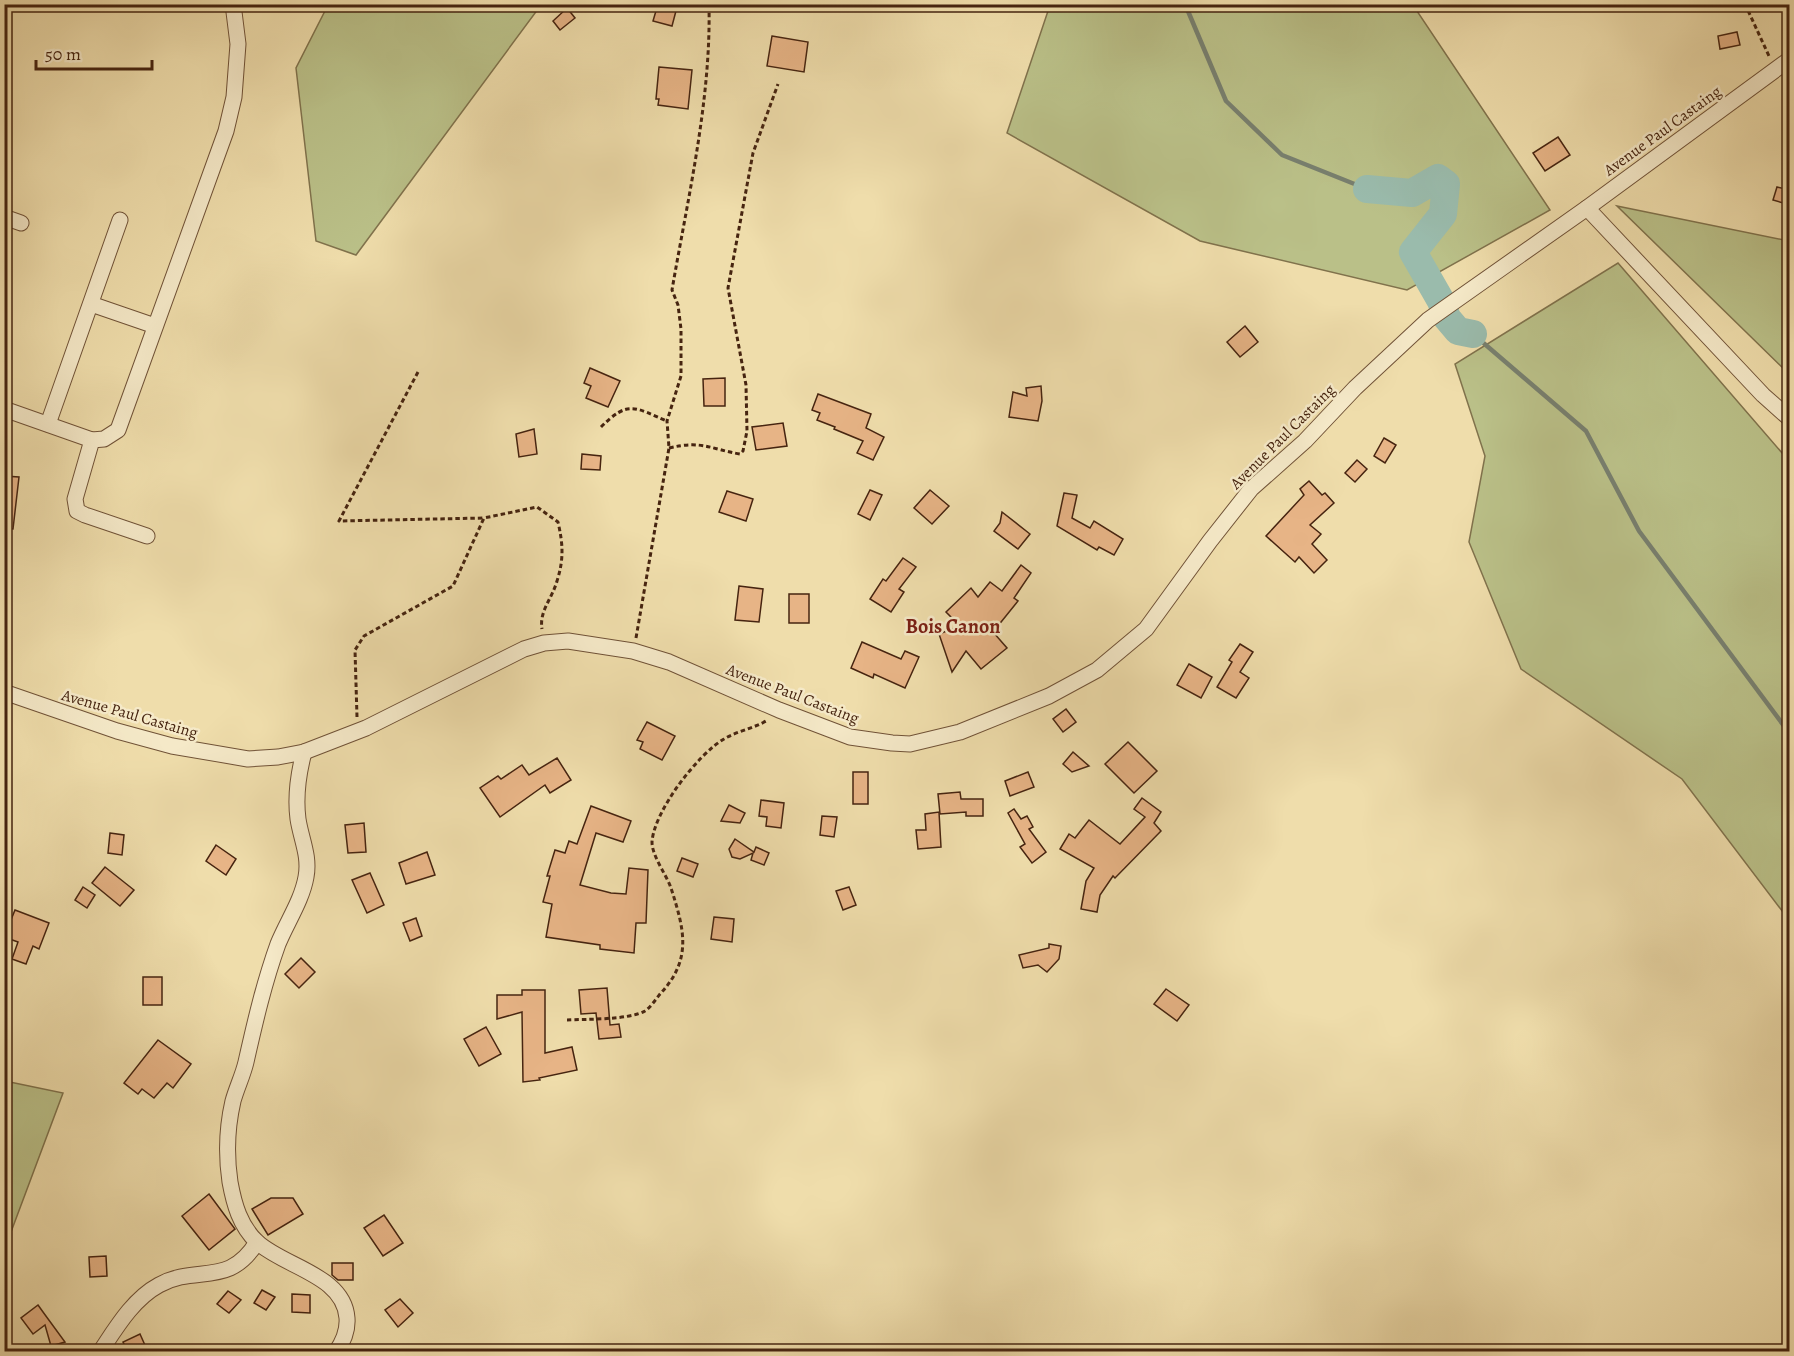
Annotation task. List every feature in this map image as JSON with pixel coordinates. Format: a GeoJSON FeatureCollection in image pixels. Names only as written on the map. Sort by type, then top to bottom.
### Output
{"type":"FeatureCollection","features":[{"type":"Feature","properties":{"kind":"street"},"geometry":{"type":"LineString","coordinates":[[4,409],[92,440],[104,439],[118,430],[226,131],[234,97],[238,44],[233,4]]}},
{"type":"Feature","properties":{"kind":"street","name":"Avenue Paul Castaing"},"geometry":{"type":"LineString","coordinates":[[4,692],[145,740],[206,753],[249,759],[278,758],[304,752],[357,732],[524,649],[544,643],[568,641],[633,651],[669,662],[779,710],[850,737],[910,744],[960,732],[1050,696],[1097,670],[1146,629],[1251,489],[1305,441],[1355,388],[1428,320],[1587,208],[1790,59]]}},
{"type":"Feature","properties":{"kind":"street"},"geometry":{"type":"LineString","coordinates":[[1587,208],[1763,394],[1790,419]]}},
{"type":"Feature","properties":{"kind":"street"},"geometry":{"type":"LineString","coordinates":[[4,217],[21,223]]}},
{"type":"Feature","properties":{"kind":"street"},"geometry":{"type":"LineString","coordinates":[[48,424],[120,220]]}},
{"type":"Feature","properties":{"kind":"street"},"geometry":{"type":"LineString","coordinates":[[91,304],[155,326]]}},
{"type":"Feature","properties":{"kind":"street"},"geometry":{"type":"LineString","coordinates":[[92,440],[75,499],[77,511],[147,536]]}},
{"type":"Feature","properties":{"kind":"street"},"geometry":{"type":"LineString","coordinates":[[304,752],[299,769],[297,804],[298,821],[307,856],[306,878],[270,968],[254,1021],[245,1065],[233,1102],[228,1161],[234,1201],[243,1224],[258,1242],[327,1283],[341,1298],[345,1308],[347,1326],[342,1343],[336,1352]]}},
{"type":"Feature","properties":{"kind":"street"},"geometry":{"type":"LineString","coordinates":[[100,1352],[123,1319],[157,1286],[179,1277],[214,1274],[233,1267],[248,1256],[258,1242]]}},
{"type":"Feature","properties":{"kind":"path"},"geometry":{"type":"LineString","coordinates":[[1745,4],[1776,68]]}},
{"type":"Feature","properties":{"kind":"path"},"geometry":{"type":"LineString","coordinates":[[633,651],[669,448],[667,421],[681,376],[681,329],[678,305],[672,290],[704,102],[710,47],[710,6]]}},
{"type":"Feature","properties":{"kind":"path"},"geometry":{"type":"LineString","coordinates":[[669,448],[687,444],[707,445],[740,454],[743,451],[747,431],[746,385],[728,288],[753,153],[778,84]]}},
{"type":"Feature","properties":{"kind":"path"},"geometry":{"type":"LineString","coordinates":[[418,372],[339,521],[484,518],[537,507],[558,522],[564,548],[557,582],[540,619],[544,643]]}},
{"type":"Feature","properties":{"kind":"path"},"geometry":{"type":"LineString","coordinates":[[601,427],[615,413],[634,407],[667,421]]}},
{"type":"Feature","properties":{"kind":"path"},"geometry":{"type":"LineString","coordinates":[[357,732],[356,650],[364,636],[453,586],[484,518]]}},
{"type":"Feature","properties":{"kind":"path"},"geometry":{"type":"LineString","coordinates":[[567,1020],[620,1017],[645,1011],[672,980],[684,950],[682,923],[652,842],[662,813],[693,764],[723,739],[765,722],[779,710]]}},
{"type":"Feature","properties":{"kind":"green space"},"geometry":{"type":"Polygon","coordinates":[[[328,5],[541,5],[356,255],[316,241],[296,68],[328,5]]]}},
{"type":"Feature","properties":{"kind":"green space"},"geometry":{"type":"Polygon","coordinates":[[[1030,5],[1413,5],[1550,210],[1407,290],[1200,241],[1007,133],[1048,11],[1030,5]]]}},
{"type":"Feature","properties":{"kind":"green space"},"geometry":{"type":"Polygon","coordinates":[[[1617,206],[1789,241],[1789,374],[1617,206]]]}},
{"type":"Feature","properties":{"kind":"green space"},"geometry":{"type":"Polygon","coordinates":[[[1618,263],[1789,461],[1789,920],[1682,779],[1521,669],[1469,542],[1485,456],[1455,364],[1618,263]]]}},
{"type":"Feature","properties":{"kind":"green space"},"geometry":{"type":"Polygon","coordinates":[[[4,1081],[63,1093],[5,1248],[4,1081]]]}},
{"type":"Feature","properties":{"kind":"building"},"geometry":{"type":"Polygon","coordinates":[[[658,4],[677,7],[672,26],[653,21],[658,4]]]}},
{"type":"Feature","properties":{"kind":"building"},"geometry":{"type":"Polygon","coordinates":[[[567,8],[575,18],[560,30],[553,21],[567,8]]]}},
{"type":"Feature","properties":{"kind":"building"},"geometry":{"type":"Polygon","coordinates":[[[1737,32],[1740,45],[1720,49],[1718,36],[1737,32]]]}},
{"type":"Feature","properties":{"kind":"building"},"geometry":{"type":"Polygon","coordinates":[[[772,36],[808,42],[804,72],[767,66],[772,36]]]}},
{"type":"Feature","properties":{"kind":"building"},"geometry":{"type":"Polygon","coordinates":[[[659,67],[692,70],[688,109],[658,105],[659,99],[656,99],[659,67]]]}},
{"type":"Feature","properties":{"kind":"building"},"geometry":{"type":"Polygon","coordinates":[[[1558,137],[1570,155],[1545,171],[1533,153],[1558,137]]]}},
{"type":"Feature","properties":{"kind":"building"},"geometry":{"type":"Polygon","coordinates":[[[1777,187],[1790,190],[1790,205],[1773,200],[1777,187]]]}},
{"type":"Feature","properties":{"kind":"building"},"geometry":{"type":"Polygon","coordinates":[[[1245,326],[1258,342],[1240,357],[1227,342],[1245,326]]]}},
{"type":"Feature","properties":{"kind":"building"},"geometry":{"type":"Polygon","coordinates":[[[590,368],[620,381],[608,407],[586,398],[591,386],[584,383],[590,368]]]}},
{"type":"Feature","properties":{"kind":"building"},"geometry":{"type":"Polygon","coordinates":[[[725,378],[725,406],[704,406],[703,379],[725,378]]]}},
{"type":"Feature","properties":{"kind":"building"},"geometry":{"type":"Polygon","coordinates":[[[1041,386],[1042,401],[1038,421],[1009,417],[1013,392],[1027,396],[1026,388],[1041,386]]]}},
{"type":"Feature","properties":{"kind":"building"},"geometry":{"type":"Polygon","coordinates":[[[818,394],[871,414],[866,428],[884,437],[873,460],[857,453],[863,441],[817,420],[820,413],[812,410],[818,394]]]}},
{"type":"Feature","properties":{"kind":"building"},"geometry":{"type":"Polygon","coordinates":[[[783,423],[787,446],[756,450],[752,427],[783,423]]]}},
{"type":"Feature","properties":{"kind":"building"},"geometry":{"type":"Polygon","coordinates":[[[534,429],[537,454],[519,457],[516,434],[534,429]]]}},
{"type":"Feature","properties":{"kind":"building"},"geometry":{"type":"Polygon","coordinates":[[[1384,438],[1396,445],[1385,463],[1374,456],[1384,438]]]}},
{"type":"Feature","properties":{"kind":"building"},"geometry":{"type":"Polygon","coordinates":[[[582,454],[601,456],[600,470],[581,469],[582,454]]]}},
{"type":"Feature","properties":{"kind":"building"},"geometry":{"type":"Polygon","coordinates":[[[1357,460],[1367,469],[1355,482],[1345,473],[1357,460]]]}},
{"type":"Feature","properties":{"kind":"building"},"geometry":{"type":"Polygon","coordinates":[[[4,476],[19,477],[13,529],[4,528],[4,476]]]}},
{"type":"Feature","properties":{"kind":"building"},"geometry":{"type":"Polygon","coordinates":[[[1309,481],[1322,495],[1325,493],[1334,503],[1310,525],[1321,534],[1312,544],[1327,560],[1314,573],[1299,557],[1295,562],[1266,536],[1304,495],[1300,489],[1309,481]]]}},
{"type":"Feature","properties":{"kind":"building"},"geometry":{"type":"Polygon","coordinates":[[[870,490],[882,495],[870,520],[858,514],[870,490]]]}},
{"type":"Feature","properties":{"kind":"building"},"geometry":{"type":"Polygon","coordinates":[[[930,490],[949,506],[932,524],[914,508],[930,490]]]}},
{"type":"Feature","properties":{"kind":"building"},"geometry":{"type":"Polygon","coordinates":[[[727,491],[753,499],[746,521],[719,512],[727,491]]]}},
{"type":"Feature","properties":{"kind":"building"},"geometry":{"type":"Polygon","coordinates":[[[1064,493],[1077,495],[1072,518],[1090,528],[1094,521],[1123,539],[1114,555],[1099,547],[1097,550],[1057,526],[1064,493]]]}},
{"type":"Feature","properties":{"kind":"building"},"geometry":{"type":"Polygon","coordinates":[[[1002,512],[1030,534],[1018,549],[994,531],[1000,523],[1002,512]]]}},
{"type":"Feature","properties":{"kind":"building"},"geometry":{"type":"Polygon","coordinates":[[[903,558],[916,567],[899,589],[904,592],[891,612],[870,599],[883,579],[886,581],[903,558]]]}},
{"type":"Feature","properties":{"kind":"building"},"geometry":{"type":"Polygon","coordinates":[[[1021,565],[1031,573],[1014,598],[1018,601],[993,632],[1007,648],[981,669],[966,651],[952,672],[939,634],[960,626],[946,612],[971,588],[978,597],[990,582],[1002,591],[1021,565]]]}},
{"type":"Feature","properties":{"kind":"building"},"geometry":{"type":"Polygon","coordinates":[[[739,586],[763,589],[759,622],[735,620],[739,586]]]}},
{"type":"Feature","properties":{"kind":"building"},"geometry":{"type":"Polygon","coordinates":[[[789,594],[809,594],[809,623],[789,623],[789,594]]]}},
{"type":"Feature","properties":{"kind":"building"},"geometry":{"type":"Polygon","coordinates":[[[862,642],[901,659],[905,651],[919,657],[905,688],[874,674],[873,678],[851,668],[862,642]]]}},
{"type":"Feature","properties":{"kind":"building"},"geometry":{"type":"Polygon","coordinates":[[[1240,644],[1253,652],[1240,672],[1249,678],[1236,698],[1217,687],[1232,662],[1229,660],[1240,644]]]}},
{"type":"Feature","properties":{"kind":"building"},"geometry":{"type":"Polygon","coordinates":[[[1189,664],[1212,677],[1201,698],[1177,685],[1189,664]]]}},
{"type":"Feature","properties":{"kind":"building"},"geometry":{"type":"Polygon","coordinates":[[[1066,709],[1076,722],[1063,732],[1053,719],[1066,709]]]}},
{"type":"Feature","properties":{"kind":"building"},"geometry":{"type":"Polygon","coordinates":[[[647,722],[675,736],[662,760],[640,749],[643,742],[637,740],[647,722]]]}},
{"type":"Feature","properties":{"kind":"building"},"geometry":{"type":"Polygon","coordinates":[[[1128,742],[1157,771],[1134,793],[1105,764],[1128,742]]]}},
{"type":"Feature","properties":{"kind":"building"},"geometry":{"type":"Polygon","coordinates":[[[1073,752],[1089,766],[1072,772],[1063,764],[1073,752]]]}},
{"type":"Feature","properties":{"kind":"building"},"geometry":{"type":"Polygon","coordinates":[[[557,758],[571,780],[550,793],[545,785],[500,817],[480,788],[498,776],[501,779],[522,765],[529,775],[557,758]]]}},
{"type":"Feature","properties":{"kind":"building"},"geometry":{"type":"Polygon","coordinates":[[[853,772],[868,772],[868,804],[853,804],[853,772]]]}},
{"type":"Feature","properties":{"kind":"building"},"geometry":{"type":"Polygon","coordinates":[[[1028,772],[1034,787],[1010,796],[1005,781],[1028,772]]]}},
{"type":"Feature","properties":{"kind":"building"},"geometry":{"type":"Polygon","coordinates":[[[960,792],[961,799],[983,799],[983,816],[966,816],[966,812],[940,814],[938,794],[960,792]]]}},
{"type":"Feature","properties":{"kind":"building"},"geometry":{"type":"Polygon","coordinates":[[[1142,798],[1161,812],[1154,823],[1161,831],[1115,878],[1113,876],[1100,895],[1097,912],[1081,909],[1086,881],[1094,868],[1060,849],[1069,834],[1075,838],[1089,820],[1120,844],[1145,817],[1134,809],[1142,798]]]}},
{"type":"Feature","properties":{"kind":"building"},"geometry":{"type":"Polygon","coordinates":[[[761,800],[784,803],[781,828],[766,826],[767,817],[759,816],[761,800]]]}},
{"type":"Feature","properties":{"kind":"building"},"geometry":{"type":"Polygon","coordinates":[[[729,805],[745,813],[740,823],[721,821],[729,805]]]}},
{"type":"Feature","properties":{"kind":"building"},"geometry":{"type":"Polygon","coordinates":[[[591,806],[631,821],[623,842],[596,833],[580,885],[611,893],[626,894],[629,868],[648,870],[646,923],[636,923],[634,953],[600,949],[600,945],[546,937],[552,904],[543,902],[550,876],[547,876],[555,850],[565,853],[569,841],[577,844],[591,806]]]}},
{"type":"Feature","properties":{"kind":"building"},"geometry":{"type":"Polygon","coordinates":[[[1014,809],[1021,819],[1027,816],[1033,827],[1029,829],[1046,852],[1032,863],[1020,847],[1025,844],[1008,813],[1014,809]]]}},
{"type":"Feature","properties":{"kind":"building"},"geometry":{"type":"Polygon","coordinates":[[[939,812],[941,847],[918,849],[916,830],[926,830],[925,814],[939,812]]]}},
{"type":"Feature","properties":{"kind":"building"},"geometry":{"type":"Polygon","coordinates":[[[822,816],[837,817],[834,837],[820,835],[822,816]]]}},
{"type":"Feature","properties":{"kind":"building"},"geometry":{"type":"Polygon","coordinates":[[[364,823],[366,852],[348,853],[345,825],[364,823]]]}},
{"type":"Feature","properties":{"kind":"building"},"geometry":{"type":"Polygon","coordinates":[[[110,833],[124,835],[122,855],[108,853],[110,833]]]}},
{"type":"Feature","properties":{"kind":"building"},"geometry":{"type":"Polygon","coordinates":[[[735,839],[754,852],[756,847],[769,853],[764,865],[751,860],[753,853],[740,859],[732,857],[729,849],[735,839]]]}},
{"type":"Feature","properties":{"kind":"building"},"geometry":{"type":"Polygon","coordinates":[[[216,845],[236,859],[226,875],[206,861],[216,845]]]}},
{"type":"Feature","properties":{"kind":"building"},"geometry":{"type":"Polygon","coordinates":[[[427,852],[435,875],[406,884],[399,863],[427,852]]]}},
{"type":"Feature","properties":{"kind":"building"},"geometry":{"type":"Polygon","coordinates":[[[682,858],[698,864],[693,877],[677,871],[682,858]]]}},
{"type":"Feature","properties":{"kind":"building"},"geometry":{"type":"Polygon","coordinates":[[[105,867],[134,890],[120,906],[92,883],[105,867]]]}},
{"type":"Feature","properties":{"kind":"building"},"geometry":{"type":"Polygon","coordinates":[[[370,873],[384,905],[367,913],[352,880],[370,873]]]}},
{"type":"Feature","properties":{"kind":"building"},"geometry":{"type":"Polygon","coordinates":[[[83,887],[95,895],[87,908],[75,900],[83,887]]]}},
{"type":"Feature","properties":{"kind":"building"},"geometry":{"type":"Polygon","coordinates":[[[849,887],[856,905],[843,910],[836,891],[849,887]]]}},
{"type":"Feature","properties":{"kind":"building"},"geometry":{"type":"Polygon","coordinates":[[[15,910],[49,923],[39,949],[33,946],[26,964],[12,959],[18,942],[4,937],[15,910]]]}},
{"type":"Feature","properties":{"kind":"building"},"geometry":{"type":"Polygon","coordinates":[[[714,917],[734,919],[732,942],[711,939],[714,917]]]}},
{"type":"Feature","properties":{"kind":"building"},"geometry":{"type":"Polygon","coordinates":[[[416,918],[422,936],[410,941],[403,923],[416,918]]]}},
{"type":"Feature","properties":{"kind":"building"},"geometry":{"type":"Polygon","coordinates":[[[1049,944],[1061,946],[1059,959],[1047,972],[1038,965],[1023,968],[1019,955],[1049,948],[1049,944]]]}},
{"type":"Feature","properties":{"kind":"building"},"geometry":{"type":"Polygon","coordinates":[[[301,958],[315,972],[299,988],[285,974],[301,958]]]}},
{"type":"Feature","properties":{"kind":"building"},"geometry":{"type":"Polygon","coordinates":[[[143,977],[162,977],[162,1005],[143,1005],[143,977]]]}},
{"type":"Feature","properties":{"kind":"building"},"geometry":{"type":"Polygon","coordinates":[[[607,988],[610,1025],[619,1024],[621,1037],[599,1039],[596,1013],[581,1014],[579,990],[607,988]]]}},
{"type":"Feature","properties":{"kind":"building"},"geometry":{"type":"Polygon","coordinates":[[[1166,989],[1189,1005],[1177,1021],[1154,1004],[1166,989]]]}},
{"type":"Feature","properties":{"kind":"building"},"geometry":{"type":"Polygon","coordinates":[[[522,990],[545,990],[545,1053],[572,1047],[577,1070],[523,1082],[522,1012],[497,1019],[497,995],[522,995],[522,990]]]}},
{"type":"Feature","properties":{"kind":"building"},"geometry":{"type":"Polygon","coordinates":[[[486,1027],[501,1054],[479,1066],[464,1039],[486,1027]]]}},
{"type":"Feature","properties":{"kind":"building"},"geometry":{"type":"Polygon","coordinates":[[[158,1040],[191,1064],[173,1088],[167,1083],[154,1098],[142,1089],[138,1094],[124,1083],[158,1040]]]}},
{"type":"Feature","properties":{"kind":"building"},"geometry":{"type":"Polygon","coordinates":[[[209,1194],[235,1229],[209,1250],[182,1216],[209,1194]]]}},
{"type":"Feature","properties":{"kind":"building"},"geometry":{"type":"Polygon","coordinates":[[[271,1198],[293,1198],[303,1214],[268,1235],[252,1209],[271,1198]]]}},
{"type":"Feature","properties":{"kind":"building"},"geometry":{"type":"Polygon","coordinates":[[[384,1215],[403,1243],[383,1256],[364,1228],[384,1215]]]}},
{"type":"Feature","properties":{"kind":"building"},"geometry":{"type":"Polygon","coordinates":[[[106,1256],[107,1276],[90,1277],[89,1257],[106,1256]]]}},
{"type":"Feature","properties":{"kind":"building"},"geometry":{"type":"Polygon","coordinates":[[[332,1263],[353,1263],[353,1280],[338,1280],[332,1275],[332,1263]]]}},
{"type":"Feature","properties":{"kind":"building"},"geometry":{"type":"Polygon","coordinates":[[[262,1290],[275,1297],[266,1310],[254,1303],[262,1290]]]}},
{"type":"Feature","properties":{"kind":"building"},"geometry":{"type":"Polygon","coordinates":[[[228,1291],[241,1300],[229,1313],[217,1304],[228,1291]]]}},
{"type":"Feature","properties":{"kind":"building"},"geometry":{"type":"Polygon","coordinates":[[[292,1294],[310,1295],[310,1313],[292,1312],[292,1294]]]}},
{"type":"Feature","properties":{"kind":"building"},"geometry":{"type":"Polygon","coordinates":[[[400,1299],[413,1313],[398,1327],[385,1310],[400,1299]]]}},
{"type":"Feature","properties":{"kind":"building"},"geometry":{"type":"Polygon","coordinates":[[[38,1305],[65,1342],[51,1346],[45,1325],[33,1334],[21,1318],[38,1305]]]}},
{"type":"Feature","properties":{"kind":"building"},"geometry":{"type":"Polygon","coordinates":[[[140,1334],[148,1352],[128,1352],[123,1342],[140,1334]]]}},
{"type":"Feature","properties":{"kind":"waterway"},"geometry":{"type":"LineString","coordinates":[[1185,4],[1226,101],[1282,155],[1367,189]]}},
{"type":"Feature","properties":{"kind":"waterway"},"geometry":{"type":"LineString","coordinates":[[1367,189],[1412,193],[1438,178],[1446,184],[1443,214],[1413,252],[1441,301],[1447,318],[1458,331],[1473,334]]}},
{"type":"Feature","properties":{"kind":"waterway"},"geometry":{"type":"LineString","coordinates":[[1473,334],[1586,431],[1639,531],[1790,734]]}},
{"type":"Feature","properties":{"kind":"district","name":"Bois Canon"},"geometry":{"type":"Point","coordinates":[953,626]}}]}
